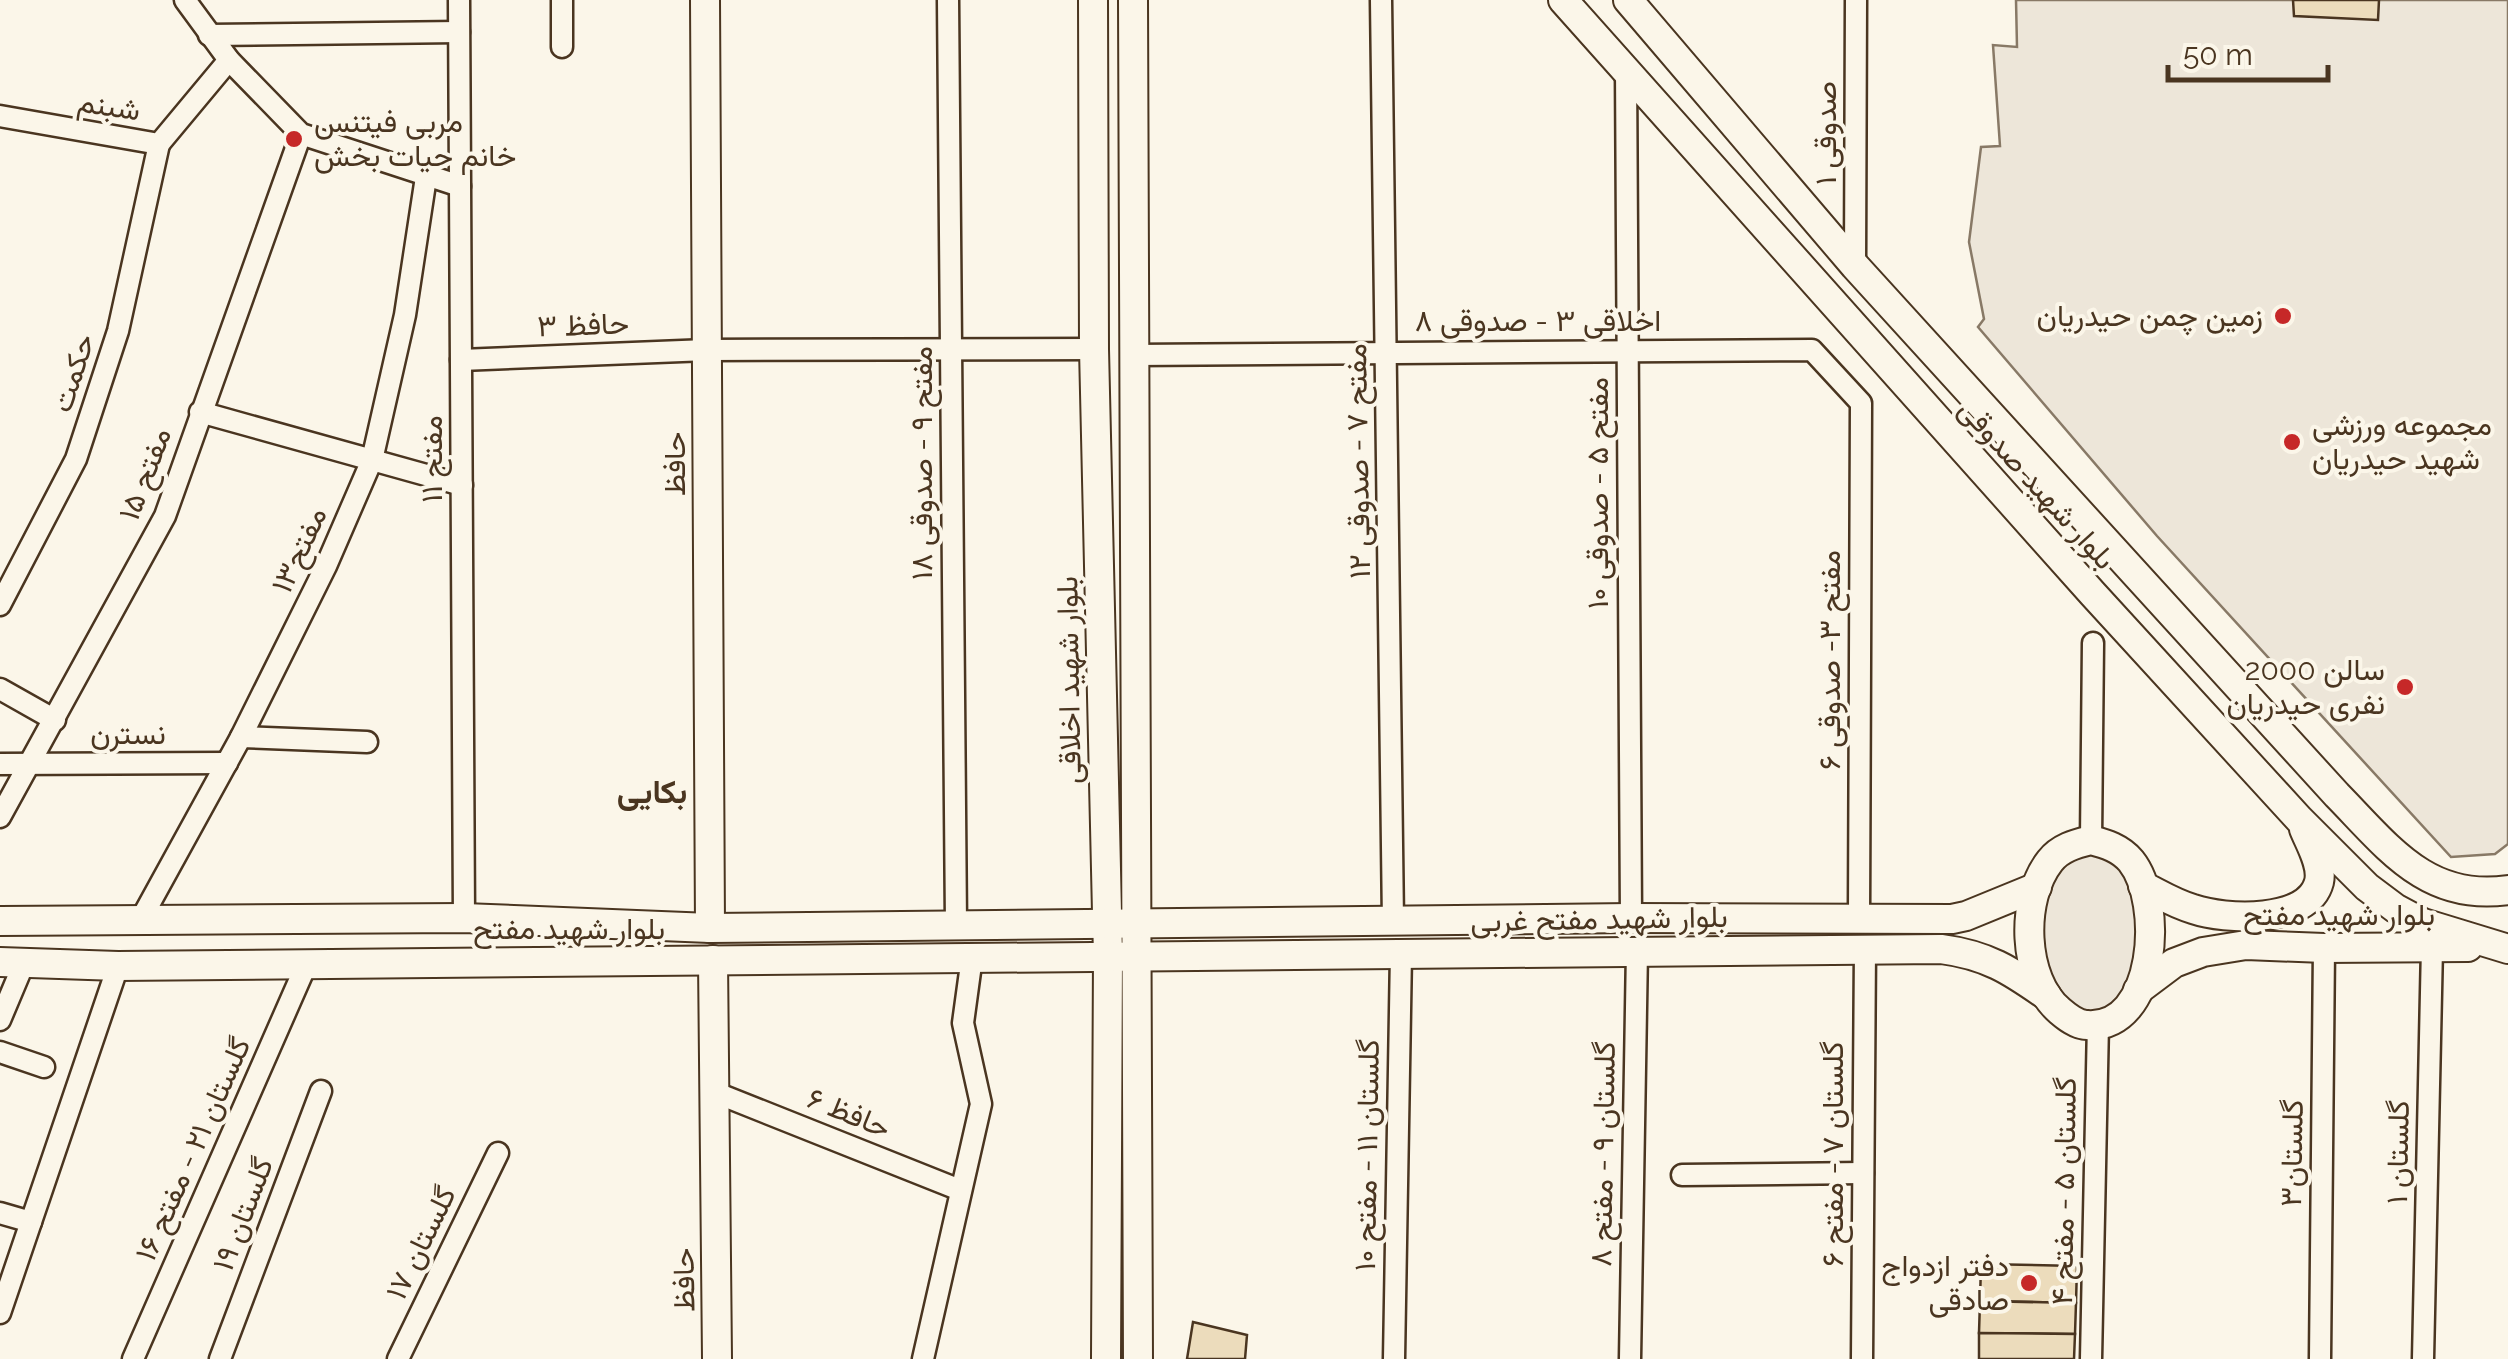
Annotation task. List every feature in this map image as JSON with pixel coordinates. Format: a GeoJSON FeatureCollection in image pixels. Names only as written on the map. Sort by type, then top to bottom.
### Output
{"type":"FeatureCollection","features":[{"type":"Feature","properties":{"kind":"main road","name":"حافظ"},"geometry":{"type":"LineString","coordinates":[[705,0],[710,928]]}},
{"type":"Feature","properties":{"kind":"main road","name":"بلوار شهید اخلاقی"},"geometry":{"type":"LineString","coordinates":[[1093,0],[1094,349],[1108,925],[1106,1359]]}},
{"type":"Feature","properties":{"kind":"main road"},"geometry":{"type":"LineString","coordinates":[[1133,0],[1138,1359]]}},
{"type":"Feature","properties":{"kind":"main road","name":"بلوار شهید صدوقی"},"geometry":{"type":"LineString","coordinates":[[1563,0],[1890,368],[2300,819],[2367,887],[2394,908],[2423,923],[2500,948]]}},
{"type":"Feature","properties":{"kind":"main road","name":"بلوار شهید صدوقی"},"geometry":{"type":"LineString","coordinates":[[1628,0],[1855,266],[2337,795],[2402,860],[2429,880],[2453,889],[2502,897]]}},
{"type":"Feature","properties":{"kind":"main road","name":"بلوار شهید مفتح"},"geometry":{"type":"LineString","coordinates":[[2143,886],[2194,910],[2249,915],[2289,912],[2306,902],[2319,881],[2318,862],[2300,819]]}},
{"type":"Feature","properties":{"kind":"main road"},"geometry":{"type":"LineString","coordinates":[[2090,840],[2121,852],[2130,860],[2143,886],[2151,916],[2151,948],[2144,978],[2131,1002],[2112,1019],[2098,1023],[2086,1026],[2070,1019],[2047,996],[2034,965],[2030,933],[2037,887],[2049,862],[2069,846],[2090,840]]}},
{"type":"Feature","properties":{"kind":"main road","name":"بلوار شهید مفتح غربی"},"geometry":{"type":"LineString","coordinates":[[1138,925],[1966,916],[2037,887]]}},
{"type":"Feature","properties":{"kind":"main road","name":"بلوار شهید مفتح"},"geometry":{"type":"LineString","coordinates":[[0,921],[464,918],[710,928],[1138,925]]}},
{"type":"Feature","properties":{"kind":"main road"},"geometry":{"type":"LineString","coordinates":[[1184,924],[1180,935],[1184,955]]}},
{"type":"Feature","properties":{"kind":"main road"},"geometry":{"type":"LineString","coordinates":[[1062,926],[1070,944],[1064,956]]}},
{"type":"Feature","properties":{"kind":"main road","name":"بلوار شهید مفتح"},"geometry":{"type":"LineString","coordinates":[[2137,991],[2174,963],[2203,952],[2246,945],[2500,948]]}},
{"type":"Feature","properties":{"kind":"main road","name":"بلوار شهید مفتح غربی"},"geometry":{"type":"LineString","coordinates":[[1139,956],[1941,949],[1972,954],[2004,966],[2047,996]]}},
{"type":"Feature","properties":{"kind":"main road","name":"بلوار شهید مفتح"},"geometry":{"type":"LineString","coordinates":[[12,963],[118,966],[1139,956]]}},
{"type":"Feature","properties":{"kind":"main road","name":"حافظ"},"geometry":{"type":"LineString","coordinates":[[713,960],[717,1359]]}},
{"type":"Feature","properties":{"kind":"street"},"geometry":{"type":"LineString","coordinates":[[185,0],[229,60],[301,134],[460,186]]}},
{"type":"Feature","properties":{"kind":"street","name":"مفتح ۱۱"},"geometry":{"type":"LineString","coordinates":[[459,0],[464,918]]}},
{"type":"Feature","properties":{"kind":"street"},"geometry":{"type":"LineString","coordinates":[[562,0],[562,47]]}},
{"type":"Feature","properties":{"kind":"street","name":"مفتح ۹ - صدوقی ۱۸"},"geometry":{"type":"LineString","coordinates":[[948,0],[956,925]]}},
{"type":"Feature","properties":{"kind":"street","name":"مفتح ۷ - صدوقی ۱۲"},"geometry":{"type":"LineString","coordinates":[[1381,0],[1393,922]]}},
{"type":"Feature","properties":{"kind":"street","name":"صدوقی ۱"},"geometry":{"type":"LineString","coordinates":[[1855,266],[1856,0]]}},
{"type":"Feature","properties":{"kind":"street"},"geometry":{"type":"LineString","coordinates":[[209,36],[459,32]]}},
{"type":"Feature","properties":{"kind":"street","name":"شبنم"},"geometry":{"type":"LineString","coordinates":[[0,116],[158,144],[229,60]]}},
{"type":"Feature","properties":{"kind":"street","name":"مفتح ۵ - صدوقی ۱۰"},"geometry":{"type":"LineString","coordinates":[[1626,68],[1630,918]]}},
{"type":"Feature","properties":{"kind":"street","name":"مفتح ۱۵"},"geometry":{"type":"LineString","coordinates":[[0,816],[165,516],[301,134]]}},
{"type":"Feature","properties":{"kind":"street","name":"حکمت"},"geometry":{"type":"LineString","coordinates":[[0,605],[76,459],[118,332],[158,144]]}},
{"type":"Feature","properties":{"kind":"street","name":"مفتح۱۳"},"geometry":{"type":"LineString","coordinates":[[141,919],[241,737],[326,566],[372,460],[405,314],[426,176]]}},
{"type":"Feature","properties":{"kind":"street","name":"حافظ ۳"},"geometry":{"type":"LineString","coordinates":[[462,360],[707,350],[1094,349]]}},
{"type":"Feature","properties":{"kind":"street","name":"اخلاقی ۳ - صدوقی ۸"},"geometry":{"type":"LineString","coordinates":[[1134,355],[1812,350],[1860,403]]}},
{"type":"Feature","properties":{"kind":"street","name":"مفتح ۳- صدوقی ۶"},"geometry":{"type":"LineString","coordinates":[[1859,918],[1860,403]]}},
{"type":"Feature","properties":{"kind":"street"},"geometry":{"type":"LineString","coordinates":[[200,412],[462,485]]}},
{"type":"Feature","properties":{"kind":"street"},"geometry":{"type":"LineString","coordinates":[[2090,840],[2093,642]]}},
{"type":"Feature","properties":{"kind":"street"},"geometry":{"type":"LineString","coordinates":[[0,689],[56,720]]}},
{"type":"Feature","properties":{"kind":"street"},"geometry":{"type":"LineString","coordinates":[[241,737],[367,742]]}},
{"type":"Feature","properties":{"kind":"street","name":"نسترن"},"geometry":{"type":"LineString","coordinates":[[0,764],[227,763]]}},
{"type":"Feature","properties":{"kind":"street","name":"گلستان ۱"},"geometry":{"type":"LineString","coordinates":[[2423,1359],[2432,947]]}},
{"type":"Feature","properties":{"kind":"street","name":"گلستان۳"},"geometry":{"type":"LineString","coordinates":[[2320,1359],[2324,948]]}},
{"type":"Feature","properties":{"kind":"street","name":"گلستان ۷ - مفتح ۶"},"geometry":{"type":"LineString","coordinates":[[1862,1359],[1865,949]]}},
{"type":"Feature","properties":{"kind":"street","name":"گلستان ۹ - مفتح ۸"},"geometry":{"type":"LineString","coordinates":[[1630,1359],[1636,950]]}},
{"type":"Feature","properties":{"kind":"street","name":"گلستان ۱۱ - مفتح ۱۰"},"geometry":{"type":"LineString","coordinates":[[1394,1359],[1401,953]]}},
{"type":"Feature","properties":{"kind":"street"},"geometry":{"type":"LineString","coordinates":[[923,1359],[981,1104],[963,1022],[972,957]]}},
{"type":"Feature","properties":{"kind":"street"},"geometry":{"type":"LineString","coordinates":[[0,1020],[12,963]]}},
{"type":"Feature","properties":{"kind":"street","name":"گلستان ۲۱ - مفتح ۱۶"},"geometry":{"type":"LineString","coordinates":[[133,1359],[307,963]]}},
{"type":"Feature","properties":{"kind":"street"},"geometry":{"type":"LineString","coordinates":[[0,1314],[118,966]]}},
{"type":"Feature","properties":{"kind":"street","name":"گلستان ۵ - مفتح ۴"},"geometry":{"type":"LineString","coordinates":[[2091,1359],[2098,1023]]}},
{"type":"Feature","properties":{"kind":"street"},"geometry":{"type":"LineString","coordinates":[[0,1052],[44,1067]]}},
{"type":"Feature","properties":{"kind":"street","name":"گلستان ۱۹"},"geometry":{"type":"LineString","coordinates":[[220,1359],[321,1091]]}},
{"type":"Feature","properties":{"kind":"street","name":"حافظ ۶"},"geometry":{"type":"LineString","coordinates":[[714,1092],[960,1190]]}},
{"type":"Feature","properties":{"kind":"street","name":"گلستان ۱۷"},"geometry":{"type":"LineString","coordinates":[[398,1359],[498,1153]]}},
{"type":"Feature","properties":{"kind":"street"},"geometry":{"type":"LineString","coordinates":[[1682,1175],[1863,1174]]}},
{"type":"Feature","properties":{"kind":"street"},"geometry":{"type":"LineString","coordinates":[[0,1213],[31,1222]]}},
{"type":"Feature","properties":{"kind":"shaded area","name":"مجموعه ورزشی شهید حیدریان"},"geometry":{"type":"Polygon","coordinates":[[[2016,0],[2508,0],[2508,844],[2495,854],[2451,857],[2157,536],[1978,327],[1984,319],[1969,242],[1981,147],[2000,146],[1993,45],[2017,47],[2016,0]]]}},
{"type":"Feature","properties":{"kind":"shaded area"},"geometry":{"type":"Polygon","coordinates":[[[2090,849],[2122,863],[2142,922],[2133,984],[2108,1013],[2083,1017],[2058,998],[2041,950],[2045,888],[2074,852],[2090,849]]]}},
{"type":"Feature","properties":{"kind":"building"},"geometry":{"type":"Polygon","coordinates":[[[2293,0],[2379,0],[2378,20],[2294,16],[2293,0]]]}},
{"type":"Feature","properties":{"kind":"building","name":"دفتر ازدواج صادقی"},"geometry":{"type":"Polygon","coordinates":[[[1981,1264],[2077,1266],[2076,1303],[1980,1301],[1981,1264]]]}},
{"type":"Feature","properties":{"kind":"building"},"geometry":{"type":"Polygon","coordinates":[[[1980,1301],[2076,1303],[2075,1334],[1979,1333],[1980,1301]]]}},
{"type":"Feature","properties":{"kind":"building"},"geometry":{"type":"Polygon","coordinates":[[[1193,1322],[1247,1335],[1245,1359],[1187,1359],[1193,1322]]]}},
{"type":"Feature","properties":{"kind":"building"},"geometry":{"type":"Polygon","coordinates":[[[1979,1333],[2075,1334],[2074,1359],[1979,1359],[1979,1333]]]}},
{"type":"Feature","properties":{"kind":"place","name":"مربی فیتنس خانم حیات بخش"},"geometry":{"type":"Point","coordinates":[294,139]}},
{"type":"Feature","properties":{"kind":"place","name":"زمین چمن حیدریان"},"geometry":{"type":"Point","coordinates":[2283,316]}},
{"type":"Feature","properties":{"kind":"place","name":"مجموعه ورزشی شهید حیدریان"},"geometry":{"type":"Point","coordinates":[2292,442]}},
{"type":"Feature","properties":{"kind":"place","name":"سالن 2000 نفری حیدریان"},"geometry":{"type":"Point","coordinates":[2405,687]}},
{"type":"Feature","properties":{"kind":"place","name":"دفتر ازدواج صادقی"},"geometry":{"type":"Point","coordinates":[2029,1283]}},
{"type":"Feature","properties":{"kind":"district","name":"بکایی"},"geometry":{"type":"Point","coordinates":[652,792]}}]}
